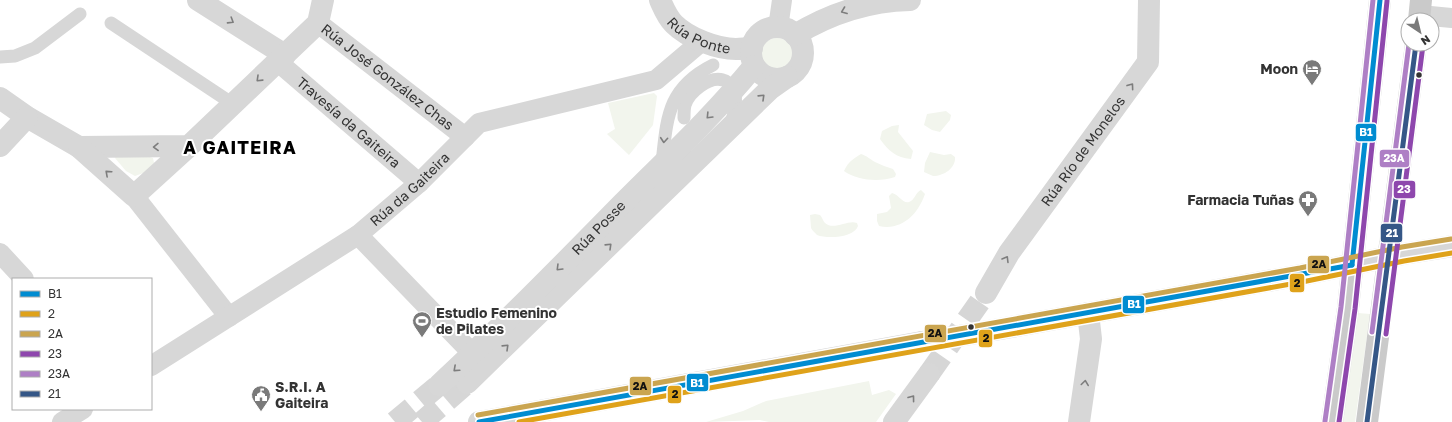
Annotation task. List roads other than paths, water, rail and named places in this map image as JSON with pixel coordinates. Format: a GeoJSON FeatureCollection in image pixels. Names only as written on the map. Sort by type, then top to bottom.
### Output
{"type":"FeatureCollection","features":[{"type":"Feature","properties":{"kind":"main road"},"geometry":{"type":"LineString","coordinates":[[1332,422],[1352,265],[1380,0]]}},
{"type":"Feature","properties":{"kind":"main road"},"geometry":{"type":"LineString","coordinates":[[1367,422],[1390,257],[1394,210],[1415,52]]}},
{"type":"Feature","properties":{"kind":"street","name":"Travesía da Gaiteira"},"geometry":{"type":"LineString","coordinates":[[198,0],[281,58],[419,183]]}},
{"type":"Feature","properties":{"kind":"street"},"geometry":{"type":"LineString","coordinates":[[318,23],[323,0]]}},
{"type":"Feature","properties":{"kind":"street","name":"Rúa Ponte"},"geometry":{"type":"LineString","coordinates":[[660,0],[667,16],[673,24],[682,31],[702,41],[716,46],[736,49],[753,57]]}},
{"type":"Feature","properties":{"kind":"street"},"geometry":{"type":"LineString","coordinates":[[782,0],[787,31],[802,48],[802,62],[793,74],[787,77],[772,79],[765,77],[753,57],[754,41],[764,31],[771,28],[787,31],[822,20],[849,9],[878,3],[910,0]]}},
{"type":"Feature","properties":{"kind":"street","name":"Rúa Río de Monelos"},"geometry":{"type":"LineString","coordinates":[[986,293],[1010,253],[1148,62],[1149,0]]}},
{"type":"Feature","properties":{"kind":"street"},"geometry":{"type":"LineString","coordinates":[[1440,16],[1452,18]]}},
{"type":"Feature","properties":{"kind":"street","name":"Rúa José González Chas"},"geometry":{"type":"LineString","coordinates":[[134,196],[189,146],[318,23],[465,137]]}},
{"type":"Feature","properties":{"kind":"street","name":"Rúa da Gaiteira"},"geometry":{"type":"LineString","coordinates":[[152,365],[358,235],[419,183],[479,123],[656,80],[702,41]]}},
{"type":"Feature","properties":{"kind":"street","name":"Rúa Posse"},"geometry":{"type":"LineString","coordinates":[[438,385],[473,354],[735,90],[753,57]]}},
{"type":"Feature","properties":{"kind":"street","name":"Rúa Posse"},"geometry":{"type":"LineString","coordinates":[[467,383],[770,89],[787,77]]}},
{"type":"Feature","properties":{"kind":"street"},"geometry":{"type":"LineString","coordinates":[[0,98],[27,117],[80,147],[134,196],[229,317]]}},
{"type":"Feature","properties":{"kind":"street"},"geometry":{"type":"LineString","coordinates":[[0,146],[27,117]]}},
{"type":"Feature","properties":{"kind":"street"},"geometry":{"type":"LineString","coordinates":[[80,147],[189,146]]}},
{"type":"Feature","properties":{"kind":"street"},"geometry":{"type":"LineString","coordinates":[[358,235],[473,354]]}},
{"type":"Feature","properties":{"kind":"street"},"geometry":{"type":"LineString","coordinates":[[479,422],[1452,246]]}},
{"type":"Feature","properties":{"kind":"street"},"geometry":{"type":"LineString","coordinates":[[0,253],[23,278]]}},
{"type":"Feature","properties":{"kind":"street"},"geometry":{"type":"LineString","coordinates":[[1080,422],[1091,339],[1088,313]]}},
{"type":"Feature","properties":{"kind":"street"},"geometry":{"type":"LineString","coordinates":[[894,422],[929,374]]}},
{"type":"Feature","properties":{"kind":"street"},"geometry":{"type":"LineString","coordinates":[[62,422],[81,410]]}},
{"type":"Feature","properties":{"kind":"lane"},"geometry":{"type":"LineString","coordinates":[[0,57],[15,56],[35,48],[80,14]]}},
{"type":"Feature","properties":{"kind":"lane"},"geometry":{"type":"LineString","coordinates":[[111,23],[233,104]]}},
{"type":"Feature","properties":{"kind":"lane"},"geometry":{"type":"LineString","coordinates":[[662,164],[665,132],[669,111],[676,96],[686,83],[699,72],[713,65]]}},
{"type":"Feature","properties":{"kind":"lane"},"geometry":{"type":"LineString","coordinates":[[684,118],[684,106],[696,89],[712,79],[725,80],[735,90],[736,104],[733,118],[722,136]]}},
{"type":"Feature","properties":{"kind":"tunnel"},"geometry":{"type":"LineString","coordinates":[[929,374],[986,293]]}},
{"type":"Feature","properties":{"kind":"tunnel"},"geometry":{"type":"LineString","coordinates":[[422,422],[467,383]]}},
{"type":"Feature","properties":{"kind":"tunnel"},"geometry":{"type":"LineString","coordinates":[[395,422],[439,385]]}},
{"type":"Feature","properties":{"kind":"place","name":"Moon"},"geometry":{"type":"Point","coordinates":[1312,86]}},
{"type":"Feature","properties":{"kind":"place","name":"Farmacia Tuñas"},"geometry":{"type":"Point","coordinates":[1308,217]}},
{"type":"Feature","properties":{"kind":"place","name":"Estudio Femenino de Pilates"},"geometry":{"type":"Point","coordinates":[422,338]}},
{"type":"Feature","properties":{"kind":"place","name":"S.R.I. A Gaiteira"},"geometry":{"type":"Point","coordinates":[261,412]}},
{"type":"Feature","properties":{"kind":"district","name":"A GAITEIRA"},"geometry":{"type":"Point","coordinates":[240,148]}}]}
